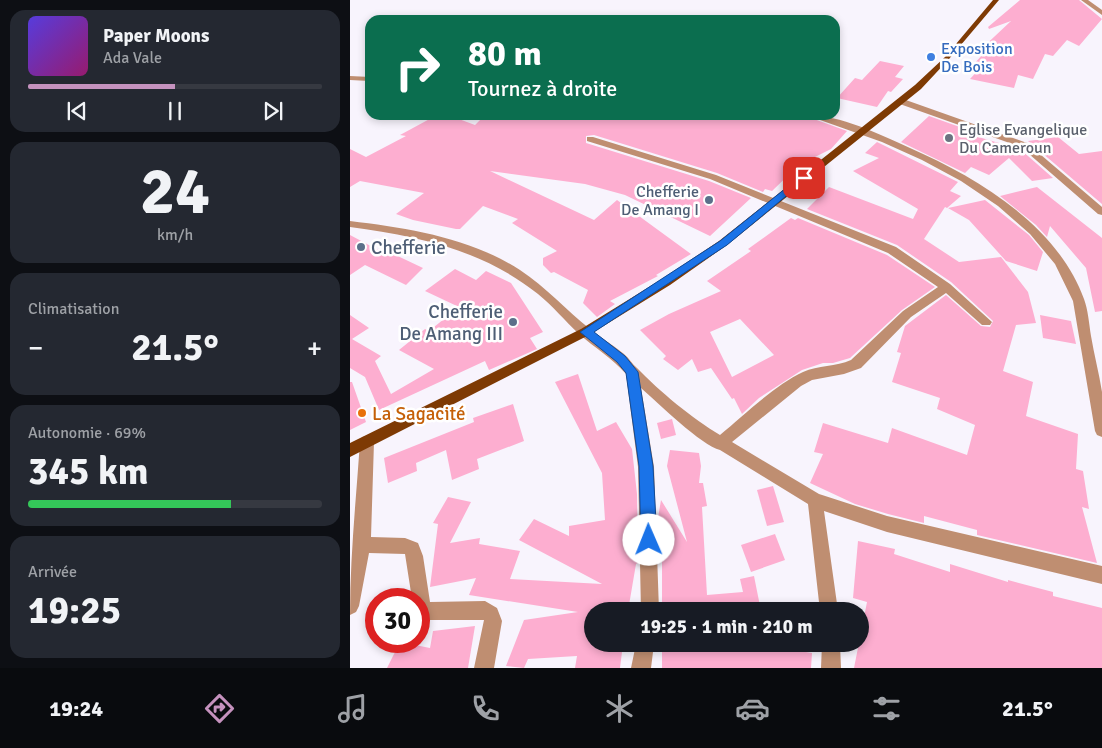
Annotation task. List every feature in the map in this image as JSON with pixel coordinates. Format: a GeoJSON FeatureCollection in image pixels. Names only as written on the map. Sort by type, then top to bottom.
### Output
{"type":"FeatureCollection","features":[{"type":"Feature","properties":{"kind":"main road"},"geometry":{"type":"LineString","coordinates":[[350,450],[585,332],[724,243],[931,74],[996,0]]}},
{"type":"Feature","properties":{"kind":"street"},"geometry":{"type":"LineString","coordinates":[[1084,0],[1102,13]]}},
{"type":"Feature","properties":{"kind":"street"},"geometry":{"type":"LineString","coordinates":[[350,78],[365,79]]}},
{"type":"Feature","properties":{"kind":"street"},"geometry":{"type":"LineString","coordinates":[[900,101],[1024,145],[1102,212]]}},
{"type":"Feature","properties":{"kind":"street"},"geometry":{"type":"LineString","coordinates":[[827,120],[862,130],[929,160],[972,184],[1029,226],[1050,248],[1078,298],[1102,431]]}},
{"type":"Feature","properties":{"kind":"street"},"geometry":{"type":"LineString","coordinates":[[590,139],[713,177],[892,250],[946,287],[986,322]]}},
{"type":"Feature","properties":{"kind":"street"},"geometry":{"type":"LineString","coordinates":[[350,224],[419,235],[446,242],[487,257],[515,272],[543,292],[585,332],[621,359],[632,372],[699,430],[719,444],[815,500],[887,524],[1102,575]]}},
{"type":"Feature","properties":{"kind":"street"},"geometry":{"type":"LineString","coordinates":[[719,444],[796,382],[809,375],[844,369],[856,364],[907,314],[946,287]]}},
{"type":"Feature","properties":{"kind":"street"},"geometry":{"type":"LineString","coordinates":[[632,372],[646,466],[650,602]]}},
{"type":"Feature","properties":{"kind":"street"},"geometry":{"type":"LineString","coordinates":[[350,606],[362,545],[367,442]]}},
{"type":"Feature","properties":{"kind":"street"},"geometry":{"type":"LineString","coordinates":[[815,500],[827,602]]}},
{"type":"Feature","properties":{"kind":"street"},"geometry":{"type":"LineString","coordinates":[[362,545],[405,546],[412,549],[415,556],[422,608],[430,611],[485,610],[491,614],[492,621],[484,668]]}},
{"type":"Feature","properties":{"kind":"street"},"geometry":{"type":"LineString","coordinates":[[641,668],[644,652]]}},
{"type":"Feature","properties":{"kind":"street"},"geometry":{"type":"LineString","coordinates":[[831,652],[831,668]]}},
{"type":"Feature","properties":{"kind":"building"},"geometry":{"type":"Polygon","coordinates":[[[1020,0],[1079,0],[1102,19],[1079,46],[1067,40],[1053,56],[1045,54],[1033,79],[1018,75],[1014,88],[970,79],[981,67],[973,65],[984,53],[978,52],[1011,21],[989,29],[988,27],[1020,0]]]}},
{"type":"Feature","properties":{"kind":"building"},"geometry":{"type":"Polygon","coordinates":[[[880,61],[904,66],[895,77],[903,79],[891,92],[888,91],[877,107],[840,99],[840,95],[855,78],[862,80],[880,61]]]}},
{"type":"Feature","properties":{"kind":"building"},"geometry":{"type":"Polygon","coordinates":[[[929,116],[971,131],[968,134],[1020,149],[1053,178],[1032,181],[1009,158],[989,175],[971,167],[965,173],[901,142],[929,116]]]}},
{"type":"Feature","properties":{"kind":"building"},"geometry":{"type":"Polygon","coordinates":[[[428,120],[462,120],[475,125],[480,120],[817,120],[847,131],[831,149],[805,162],[803,161],[772,191],[765,189],[763,192],[717,173],[594,135],[586,136],[586,143],[709,181],[751,198],[710,236],[625,195],[585,184],[490,171],[594,220],[617,200],[691,254],[656,275],[658,276],[610,301],[615,304],[597,317],[583,303],[588,290],[554,272],[551,273],[543,265],[543,258],[557,251],[512,223],[518,219],[483,206],[460,229],[456,229],[413,220],[396,214],[424,193],[360,181],[350,187],[350,149],[366,157],[406,136],[400,135],[428,120]]]}},
{"type":"Feature","properties":{"kind":"building"},"geometry":{"type":"Polygon","coordinates":[[[1058,137],[1079,154],[1102,151],[1102,204],[1028,141],[1058,137]]]}},
{"type":"Feature","properties":{"kind":"building"},"geometry":{"type":"Polygon","coordinates":[[[877,142],[958,182],[950,191],[961,196],[947,208],[945,207],[924,239],[959,262],[1001,257],[1028,292],[1036,323],[1016,325],[1003,371],[1033,382],[1026,416],[1078,434],[1076,469],[1083,471],[1089,509],[1082,507],[1097,563],[977,535],[977,530],[924,516],[924,523],[888,514],[855,504],[810,483],[823,454],[814,452],[823,423],[888,443],[892,428],[967,455],[975,425],[937,409],[940,398],[892,382],[901,353],[897,352],[905,326],[946,295],[981,326],[990,327],[993,321],[951,282],[897,245],[807,209],[829,187],[913,219],[918,209],[853,171],[879,158],[865,153],[877,142]]]}},
{"type":"Feature","properties":{"kind":"building"},"geometry":{"type":"Polygon","coordinates":[[[1037,187],[1102,238],[1102,311],[1095,312],[1086,268],[1050,226],[1047,237],[1036,225],[1000,196],[1037,187]]]}},
{"type":"Feature","properties":{"kind":"building"},"geometry":{"type":"Polygon","coordinates":[[[985,200],[1029,235],[1043,252],[1037,271],[1006,261],[969,220],[948,208],[985,200]]]}},
{"type":"Feature","properties":{"kind":"building"},"geometry":{"type":"Polygon","coordinates":[[[791,218],[795,220],[798,218],[887,255],[935,287],[902,310],[850,358],[833,363],[823,363],[802,370],[759,398],[742,414],[734,398],[732,399],[711,368],[698,372],[692,359],[678,370],[663,359],[666,356],[640,330],[669,314],[721,291],[707,281],[751,251],[748,249],[791,218]],[[740,319],[710,332],[732,377],[774,355],[740,319]]]}},
{"type":"Feature","properties":{"kind":"building"},"geometry":{"type":"Polygon","coordinates":[[[350,235],[382,252],[385,250],[423,268],[406,285],[365,265],[350,275],[350,235]]]}},
{"type":"Feature","properties":{"kind":"building"},"geometry":{"type":"Polygon","coordinates":[[[455,269],[476,280],[486,271],[511,283],[543,332],[530,338],[537,349],[489,370],[485,361],[379,410],[365,377],[350,368],[350,315],[369,328],[352,339],[381,356],[375,361],[391,394],[434,369],[399,350],[425,329],[429,331],[459,307],[425,291],[455,269]]]}},
{"type":"Feature","properties":{"kind":"building"},"geometry":{"type":"Polygon","coordinates":[[[1040,315],[1071,321],[1076,344],[1043,338],[1040,315]]]}},
{"type":"Feature","properties":{"kind":"building"},"geometry":{"type":"Polygon","coordinates":[[[578,374],[597,431],[616,422],[632,449],[637,494],[638,563],[636,564],[630,602],[584,602],[584,652],[622,652],[620,668],[575,668],[577,656],[528,659],[524,668],[506,666],[524,620],[578,612],[469,595],[476,578],[430,587],[438,524],[433,523],[448,497],[471,502],[450,543],[480,538],[479,544],[520,551],[510,579],[602,584],[519,540],[534,519],[569,536],[569,526],[605,520],[602,473],[555,382],[578,374]]]}},
{"type":"Feature","properties":{"kind":"building"},"geometry":{"type":"Polygon","coordinates":[[[350,382],[352,382],[366,422],[350,430],[350,382]]]}},
{"type":"Feature","properties":{"kind":"building"},"geometry":{"type":"Polygon","coordinates":[[[513,404],[524,441],[477,459],[479,469],[452,480],[446,450],[416,463],[417,471],[388,483],[384,458],[474,422],[473,418],[513,404]]]}},
{"type":"Feature","properties":{"kind":"building"},"geometry":{"type":"Polygon","coordinates":[[[672,419],[676,435],[661,439],[657,423],[672,419]]]}},
{"type":"Feature","properties":{"kind":"building"},"geometry":{"type":"Polygon","coordinates":[[[670,450],[699,453],[701,466],[699,483],[703,483],[707,506],[702,507],[707,595],[743,592],[740,579],[754,576],[759,602],[662,602],[662,560],[659,560],[658,518],[661,500],[687,542],[667,466],[670,450]]]}},
{"type":"Feature","properties":{"kind":"building"},"geometry":{"type":"Polygon","coordinates":[[[773,486],[784,522],[767,526],[757,490],[773,486]]]}},
{"type":"Feature","properties":{"kind":"building"},"geometry":{"type":"Polygon","coordinates":[[[775,534],[785,560],[751,572],[741,545],[775,534]]]}},
{"type":"Feature","properties":{"kind":"building"},"geometry":{"type":"Polygon","coordinates":[[[858,541],[895,549],[894,554],[950,572],[950,564],[1008,582],[1008,580],[1053,592],[1053,596],[1102,608],[1102,668],[854,668],[857,652],[869,652],[869,602],[853,598],[858,541]]]}},
{"type":"Feature","properties":{"kind":"building"},"geometry":{"type":"Polygon","coordinates":[[[475,626],[468,668],[387,668],[394,653],[430,653],[433,631],[475,626]]]}},
{"type":"Feature","properties":{"kind":"building"},"geometry":{"type":"Polygon","coordinates":[[[662,652],[812,653],[811,668],[662,668],[662,652]]]}},
{"type":"Feature","properties":{"kind":"place","name":"Exposition De Bois"},"geometry":{"type":"Point","coordinates":[931,57]}},
{"type":"Feature","properties":{"kind":"place","name":"Eglise Evangelique Du Cameroun"},"geometry":{"type":"Point","coordinates":[949,138]}},
{"type":"Feature","properties":{"kind":"place","name":"Chefferie De Amang I"},"geometry":{"type":"Point","coordinates":[709,200]}},
{"type":"Feature","properties":{"kind":"place","name":"Chefferie"},"geometry":{"type":"Point","coordinates":[361,247]}},
{"type":"Feature","properties":{"kind":"place","name":"Chefferie De Amang III"},"geometry":{"type":"Point","coordinates":[513,322]}},
{"type":"Feature","properties":{"kind":"place","name":"La Sagacité"},"geometry":{"type":"Point","coordinates":[362,413]}},
{"type":"Feature","properties":{"kind":"route"},"geometry":{"type":"LineString","coordinates":[[649,540],[646,466],[632,372],[621,359],[585,332],[666,282],[724,243],[804,178]]}}]}
